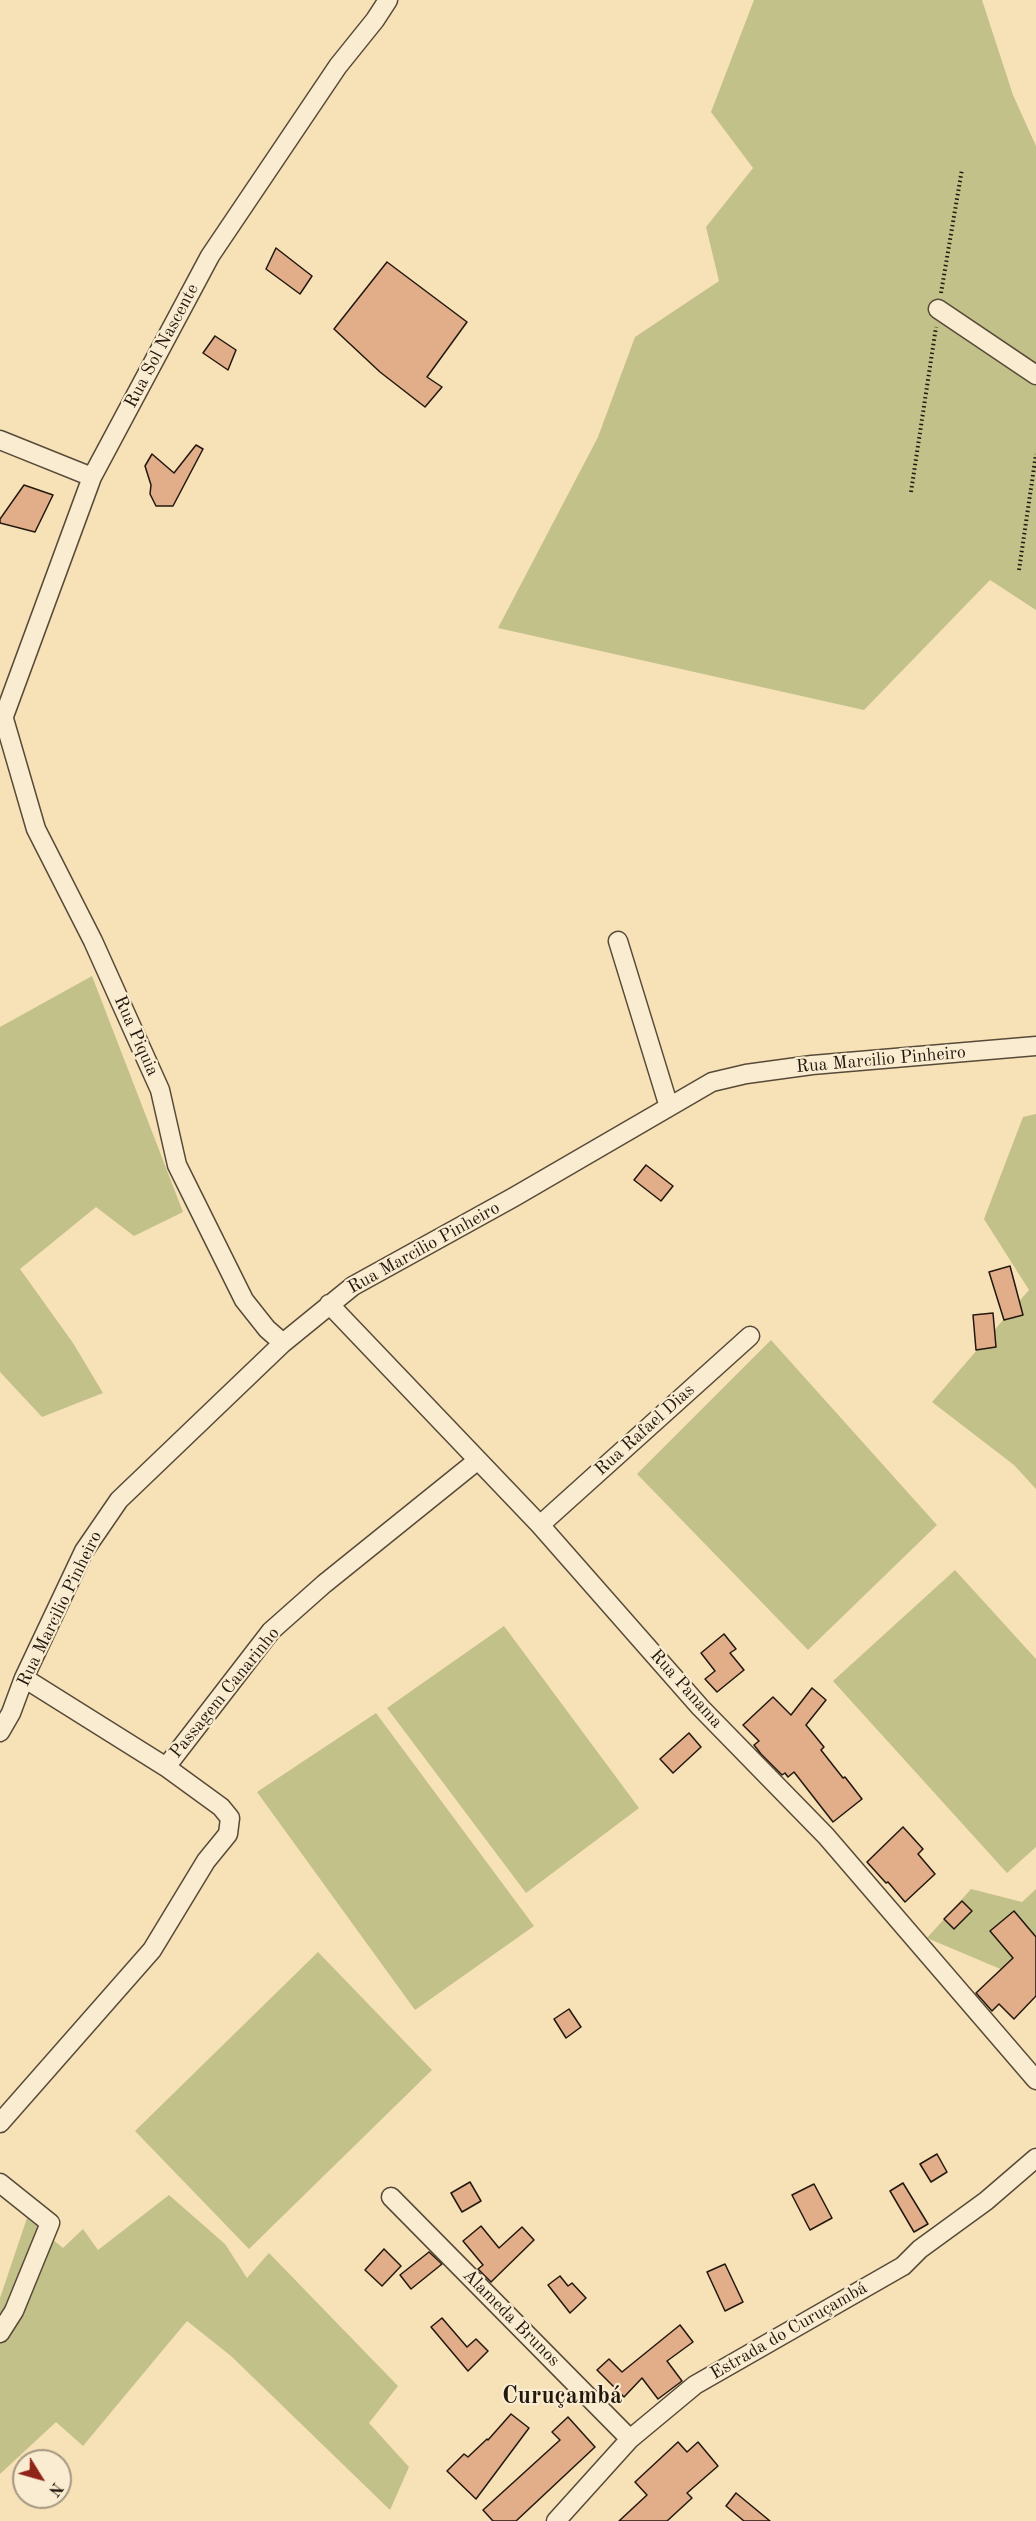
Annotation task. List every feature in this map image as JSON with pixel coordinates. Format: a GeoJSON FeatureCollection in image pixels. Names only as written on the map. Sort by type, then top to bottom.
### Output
{"type":"FeatureCollection","features":[{"type":"Feature","properties":{"kind":"street","name":"Rua Sol Nascente"},"geometry":{"type":"LineString","coordinates":[[2,723],[92,477],[210,256],[338,66],[388,0]]}},
{"type":"Feature","properties":{"kind":"street"},"geometry":{"type":"LineString","coordinates":[[938,309],[1036,375]]}},
{"type":"Feature","properties":{"kind":"street"},"geometry":{"type":"LineString","coordinates":[[0,440],[92,477]]}},
{"type":"Feature","properties":{"kind":"street","name":"Rua Piquia"},"geometry":{"type":"LineString","coordinates":[[2,723],[36,829],[93,941],[160,1090],[177,1165],[244,1300],[261,1322],[283,1343]]}},
{"type":"Feature","properties":{"kind":"street"},"geometry":{"type":"LineString","coordinates":[[618,941],[669,1107]]}},
{"type":"Feature","properties":{"kind":"street","name":"Rua Marcilio Pinheiro"},"geometry":{"type":"LineString","coordinates":[[0,1732],[11,1713],[24,1678],[84,1551],[119,1500],[283,1343],[353,1286],[514,1197],[712,1082],[746,1074],[812,1065],[1036,1046]]}},
{"type":"Feature","properties":{"kind":"street","name":"Rua Panama"},"geometry":{"type":"LineString","coordinates":[[329,1304],[540,1525],[700,1707],[826,1836],[1036,2080]]}},
{"type":"Feature","properties":{"kind":"street","name":"Rua Rafael Dias"},"geometry":{"type":"LineString","coordinates":[[540,1525],[750,1336]]}},
{"type":"Feature","properties":{"kind":"street","name":"Passagem Canarinho"},"geometry":{"type":"LineString","coordinates":[[0,2123],[152,1950],[206,1861],[228,1834],[230,1818],[221,1807],[166,1767],[271,1631],[324,1584],[478,1460]]}},
{"type":"Feature","properties":{"kind":"street"},"geometry":{"type":"LineString","coordinates":[[24,1678],[166,1767]]}},
{"type":"Feature","properties":{"kind":"street","name":"Estrada do Curuçambá"},"geometry":{"type":"LineString","coordinates":[[556,2521],[630,2439],[695,2385],[903,2266],[920,2249],[986,2201],[1036,2158]]}},
{"type":"Feature","properties":{"kind":"street"},"geometry":{"type":"LineString","coordinates":[[0,2183],[50,2223],[14,2311],[0,2333]]}},
{"type":"Feature","properties":{"kind":"street","name":"Alameda Brunos"},"geometry":{"type":"LineString","coordinates":[[391,2197],[630,2439]]}},
{"type":"Feature","properties":{"kind":"path"},"geometry":{"type":"LineString","coordinates":[[1019,570],[1036,454]]}},
{"type":"Feature","properties":{"kind":"shaded area"},"geometry":{"type":"Polygon","coordinates":[[[754,0],[982,0],[1013,95],[1036,146],[1036,610],[990,580],[864,710],[498,628],[598,437],[635,337],[719,281],[706,227],[753,168],[711,112],[754,0]]]}},
{"type":"Feature","properties":{"kind":"shaded area"},"geometry":{"type":"Polygon","coordinates":[[[92,976],[183,1212],[134,1236],[96,1207],[20,1269],[73,1343],[103,1393],[42,1417],[0,1372],[0,1027],[92,976]]]}},
{"type":"Feature","properties":{"kind":"shaded area"},"geometry":{"type":"Polygon","coordinates":[[[1036,1114],[1036,1489],[1014,1465],[932,1402],[1029,1290],[984,1219],[1023,1117],[1036,1114]]]}},
{"type":"Feature","properties":{"kind":"shaded area"},"geometry":{"type":"Polygon","coordinates":[[[771,1340],[937,1525],[808,1650],[637,1474],[771,1340]]]}},
{"type":"Feature","properties":{"kind":"shaded area"},"geometry":{"type":"Polygon","coordinates":[[[955,1570],[1036,1659],[1036,1847],[1007,1873],[833,1681],[955,1570]]]}},
{"type":"Feature","properties":{"kind":"shaded area"},"geometry":{"type":"Polygon","coordinates":[[[504,1626],[639,1808],[526,1893],[387,1708],[504,1626]]]}},
{"type":"Feature","properties":{"kind":"shaded area"},"geometry":{"type":"Polygon","coordinates":[[[376,1713],[534,1926],[415,2010],[257,1792],[376,1713]]]}},
{"type":"Feature","properties":{"kind":"shaded area"},"geometry":{"type":"Polygon","coordinates":[[[971,1889],[1022,1902],[1036,1889],[1036,1984],[927,1938],[971,1889]]]}},
{"type":"Feature","properties":{"kind":"shaded area"},"geometry":{"type":"Polygon","coordinates":[[[318,1952],[432,2070],[249,2249],[135,2131],[318,1952]]]}},
{"type":"Feature","properties":{"kind":"shaded area"},"geometry":{"type":"Polygon","coordinates":[[[169,2195],[225,2244],[247,2278],[269,2253],[398,2386],[369,2423],[409,2467],[390,2510],[231,2356],[187,2321],[83,2446],[56,2422],[27,2449],[12,2449],[12,2463],[0,2474],[0,2298],[27,2218],[63,2248],[83,2229],[98,2250],[169,2195]]]}},
{"type":"Feature","properties":{"kind":"building"},"geometry":{"type":"Polygon","coordinates":[[[276,248],[312,276],[300,294],[266,269],[276,248]]]}},
{"type":"Feature","properties":{"kind":"building"},"geometry":{"type":"Polygon","coordinates":[[[387,262],[467,322],[427,377],[442,387],[425,407],[380,372],[334,329],[387,262]]]}},
{"type":"Feature","properties":{"kind":"building"},"geometry":{"type":"Polygon","coordinates":[[[215,336],[236,350],[228,370],[203,353],[215,336]]]}},
{"type":"Feature","properties":{"kind":"building"},"geometry":{"type":"Polygon","coordinates":[[[196,445],[203,449],[173,506],[156,506],[150,494],[151,485],[145,466],[152,454],[174,473],[196,445]]]}},
{"type":"Feature","properties":{"kind":"building"},"geometry":{"type":"Polygon","coordinates":[[[24,485],[53,495],[35,532],[0,523],[0,519],[24,485]]]}},
{"type":"Feature","properties":{"kind":"building"},"geometry":{"type":"Polygon","coordinates":[[[646,1165],[673,1186],[661,1201],[634,1180],[646,1165]]]}},
{"type":"Feature","properties":{"kind":"building"},"geometry":{"type":"Polygon","coordinates":[[[1010,1266],[1023,1315],[1004,1320],[989,1272],[1010,1266]]]}},
{"type":"Feature","properties":{"kind":"building"},"geometry":{"type":"Polygon","coordinates":[[[993,1313],[996,1347],[976,1350],[973,1315],[993,1313]]]}},
{"type":"Feature","properties":{"kind":"building"},"geometry":{"type":"Polygon","coordinates":[[[724,1634],[736,1649],[730,1653],[744,1670],[717,1692],[705,1679],[715,1671],[701,1653],[724,1634]]]}},
{"type":"Feature","properties":{"kind":"building"},"geometry":{"type":"Polygon","coordinates":[[[812,1688],[826,1700],[806,1725],[824,1747],[821,1750],[862,1799],[833,1822],[794,1772],[788,1777],[785,1773],[782,1775],[761,1754],[754,1745],[759,1741],[743,1725],[773,1697],[791,1715],[812,1688]]]}},
{"type":"Feature","properties":{"kind":"building"},"geometry":{"type":"Polygon","coordinates":[[[689,1733],[701,1747],[673,1773],[660,1759],[689,1733]]]}},
{"type":"Feature","properties":{"kind":"building"},"geometry":{"type":"Polygon","coordinates":[[[903,1827],[923,1849],[918,1854],[935,1874],[905,1902],[867,1862],[903,1827]]]}},
{"type":"Feature","properties":{"kind":"building"},"geometry":{"type":"Polygon","coordinates":[[[962,1901],[972,1911],[954,1929],[944,1919],[962,1901]]]}},
{"type":"Feature","properties":{"kind":"building"},"geometry":{"type":"Polygon","coordinates":[[[1014,1911],[1036,1937],[1036,1996],[1014,2019],[999,2004],[992,2011],[976,1993],[1013,1958],[990,1931],[1014,1911]]]}},
{"type":"Feature","properties":{"kind":"building"},"geometry":{"type":"Polygon","coordinates":[[[569,2009],[581,2027],[566,2038],[554,2019],[569,2009]]]}},
{"type":"Feature","properties":{"kind":"building"},"geometry":{"type":"Polygon","coordinates":[[[937,2154],[947,2172],[931,2182],[920,2164],[937,2154]]]}},
{"type":"Feature","properties":{"kind":"building"},"geometry":{"type":"Polygon","coordinates":[[[470,2182],[481,2201],[462,2212],[451,2193],[470,2182]]]}},
{"type":"Feature","properties":{"kind":"building"},"geometry":{"type":"Polygon","coordinates":[[[903,2183],[928,2224],[914,2232],[890,2191],[903,2183]]]}},
{"type":"Feature","properties":{"kind":"building"},"geometry":{"type":"Polygon","coordinates":[[[814,2184],[832,2218],[810,2230],[792,2195],[814,2184]]]}},
{"type":"Feature","properties":{"kind":"building"},"geometry":{"type":"Polygon","coordinates":[[[481,2226],[499,2248],[522,2227],[534,2240],[491,2282],[478,2269],[483,2265],[463,2241],[481,2226]]]}},
{"type":"Feature","properties":{"kind":"building"},"geometry":{"type":"Polygon","coordinates":[[[384,2249],[401,2266],[382,2286],[365,2270],[384,2249]]]}},
{"type":"Feature","properties":{"kind":"building"},"geometry":{"type":"Polygon","coordinates":[[[429,2252],[442,2264],[411,2289],[400,2275],[429,2252]]]}},
{"type":"Feature","properties":{"kind":"building"},"geometry":{"type":"Polygon","coordinates":[[[725,2264],[743,2302],[725,2311],[707,2272],[725,2264]]]}},
{"type":"Feature","properties":{"kind":"building"},"geometry":{"type":"Polygon","coordinates":[[[560,2276],[568,2286],[572,2283],[586,2298],[570,2313],[548,2285],[560,2276]]]}},
{"type":"Feature","properties":{"kind":"building"},"geometry":{"type":"Polygon","coordinates":[[[442,2318],[467,2347],[476,2339],[488,2351],[468,2371],[431,2327],[442,2318]]]}},
{"type":"Feature","properties":{"kind":"building"},"geometry":{"type":"Polygon","coordinates":[[[680,2325],[693,2342],[667,2361],[682,2381],[658,2399],[642,2378],[624,2397],[597,2370],[609,2359],[622,2372],[680,2325]]]}},
{"type":"Feature","properties":{"kind":"building"},"geometry":{"type":"Polygon","coordinates":[[[511,2414],[529,2428],[476,2499],[447,2471],[464,2454],[468,2457],[488,2440],[511,2414]]]}},
{"type":"Feature","properties":{"kind":"building"},"geometry":{"type":"Polygon","coordinates":[[[568,2417],[595,2447],[516,2521],[493,2521],[483,2510],[560,2440],[552,2432],[568,2417]]]}},
{"type":"Feature","properties":{"kind":"building"},"geometry":{"type":"Polygon","coordinates":[[[678,2442],[687,2452],[698,2442],[718,2466],[687,2493],[692,2498],[667,2521],[619,2521],[647,2495],[635,2482],[678,2442]]]}},
{"type":"Feature","properties":{"kind":"building"},"geometry":{"type":"Polygon","coordinates":[[[736,2493],[770,2521],[744,2521],[726,2506],[736,2493]]]}},
{"type":"Feature","properties":{"kind":"district","name":"Curuçambá"},"geometry":{"type":"Point","coordinates":[562,2397]}}]}
